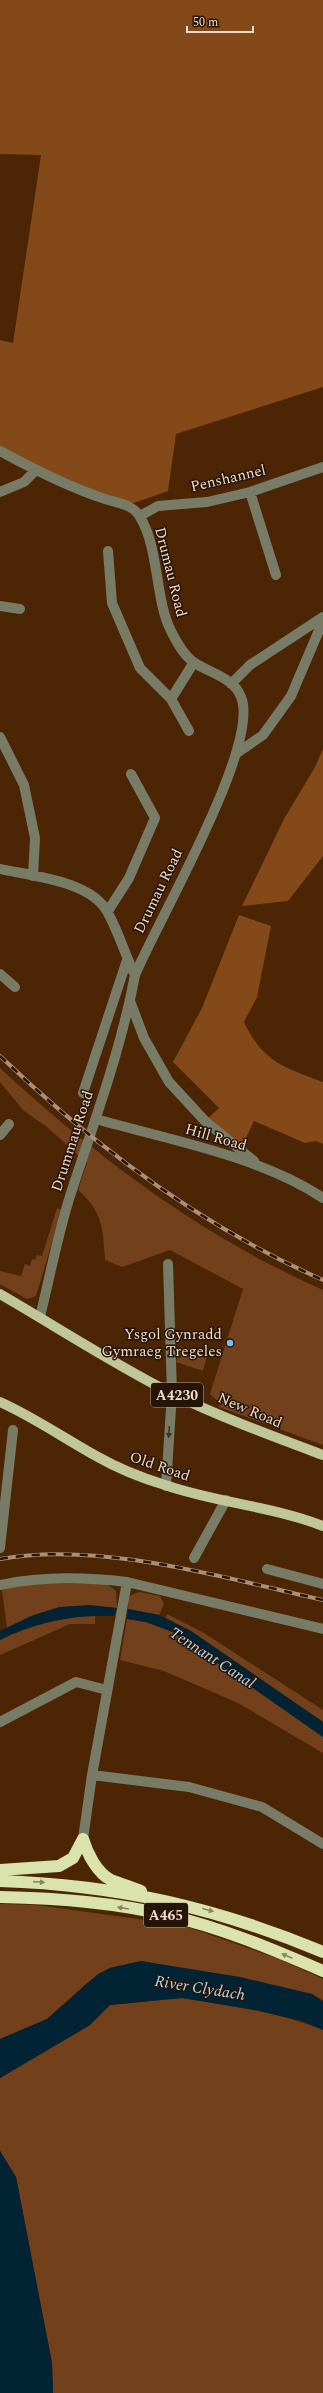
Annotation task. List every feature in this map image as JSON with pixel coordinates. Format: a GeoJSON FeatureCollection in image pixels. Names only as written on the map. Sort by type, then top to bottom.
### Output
{"type":"FeatureCollection","features":[{"type":"Feature","properties":{"kind":"highway"},"geometry":{"type":"LineString","coordinates":[[0,1870],[59,1866],[66,1863],[79,1851],[83,1839]]}},
{"type":"Feature","properties":{"kind":"highway","name":"A465"},"geometry":{"type":"LineString","coordinates":[[83,1839],[86,1848],[100,1871],[110,1880],[156,1898]]}},
{"type":"Feature","properties":{"kind":"highway","name":"A465"},"geometry":{"type":"LineString","coordinates":[[0,1881],[71,1885],[156,1898],[211,1911],[266,1928],[323,1952]]}},
{"type":"Feature","properties":{"kind":"highway","name":"A465"},"geometry":{"type":"LineString","coordinates":[[0,1897],[83,1902],[166,1915],[254,1942],[323,1971]]}},
{"type":"Feature","properties":{"kind":"main road","name":"New Road"},"geometry":{"type":"LineString","coordinates":[[0,1294],[172,1393],[268,1435],[323,1455]]}},
{"type":"Feature","properties":{"kind":"main road","name":"Old Road"},"geometry":{"type":"LineString","coordinates":[[0,1402],[99,1458],[132,1473],[166,1486],[266,1508],[323,1526]]}},
{"type":"Feature","properties":{"kind":"street","name":"Drumau Road"},"geometry":{"type":"LineString","coordinates":[[0,451],[36,470],[104,499],[128,505],[140,516],[150,545],[168,625],[179,646],[194,662],[231,684],[241,696],[244,722],[237,753],[223,791],[135,975]]}},
{"type":"Feature","properties":{"kind":"street","name":"Penshannel"},"geometry":{"type":"LineString","coordinates":[[140,516],[158,506],[207,502],[250,492],[323,467]]}},
{"type":"Feature","properties":{"kind":"street"},"geometry":{"type":"LineString","coordinates":[[0,492],[24,482],[36,470]]}},
{"type":"Feature","properties":{"kind":"street"},"geometry":{"type":"LineString","coordinates":[[250,492],[276,575]]}},
{"type":"Feature","properties":{"kind":"street"},"geometry":{"type":"LineString","coordinates":[[108,551],[112,603],[140,668],[170,699],[189,731]]}},
{"type":"Feature","properties":{"kind":"street"},"geometry":{"type":"LineString","coordinates":[[0,606],[20,610]]}},
{"type":"Feature","properties":{"kind":"street"},"geometry":{"type":"LineString","coordinates":[[231,684],[250,665],[323,617]]}},
{"type":"Feature","properties":{"kind":"street"},"geometry":{"type":"LineString","coordinates":[[237,753],[262,735],[291,696],[323,621]]}},
{"type":"Feature","properties":{"kind":"street"},"geometry":{"type":"LineString","coordinates":[[170,699],[194,662]]}},
{"type":"Feature","properties":{"kind":"street"},"geometry":{"type":"LineString","coordinates":[[0,737],[24,785],[35,838],[34,876]]}},
{"type":"Feature","properties":{"kind":"street"},"geometry":{"type":"LineString","coordinates":[[108,911],[129,878],[155,818],[131,774]]}},
{"type":"Feature","properties":{"kind":"street"},"geometry":{"type":"LineString","coordinates":[[0,869],[69,884],[91,893],[108,911],[127,960],[135,975]]}},
{"type":"Feature","properties":{"kind":"street","name":"Drummau Road"},"geometry":{"type":"LineString","coordinates":[[83,1093],[127,960]]}},
{"type":"Feature","properties":{"kind":"street"},"geometry":{"type":"LineString","coordinates":[[0,974],[15,987]]}},
{"type":"Feature","properties":{"kind":"street","name":"Drummau Road"},"geometry":{"type":"LineString","coordinates":[[40,1317],[70,1195],[96,1119],[130,1001],[135,975]]}},
{"type":"Feature","properties":{"kind":"street"},"geometry":{"type":"LineString","coordinates":[[130,1001],[144,1038],[169,1082],[206,1121],[247,1157],[262,1166]]}},
{"type":"Feature","properties":{"kind":"street","name":"Hill Road"},"geometry":{"type":"LineString","coordinates":[[96,1119],[262,1166],[308,1187],[323,1198]]}},
{"type":"Feature","properties":{"kind":"street"},"geometry":{"type":"LineString","coordinates":[[0,1135],[9,1124]]}},
{"type":"Feature","properties":{"kind":"street"},"geometry":{"type":"LineString","coordinates":[[166,1486],[172,1393],[168,1264]]}},
{"type":"Feature","properties":{"kind":"street"},"geometry":{"type":"LineString","coordinates":[[0,1548],[13,1430]]}},
{"type":"Feature","properties":{"kind":"street"},"geometry":{"type":"LineString","coordinates":[[194,1558],[226,1500]]}},
{"type":"Feature","properties":{"kind":"street"},"geometry":{"type":"LineString","coordinates":[[267,1569],[323,1584]]}},
{"type":"Feature","properties":{"kind":"street"},"geometry":{"type":"LineString","coordinates":[[0,1585],[29,1578],[95,1578],[126,1582],[323,1629]]}},
{"type":"Feature","properties":{"kind":"street"},"geometry":{"type":"LineString","coordinates":[[83,1839],[92,1775],[126,1582]]}},
{"type":"Feature","properties":{"kind":"street"},"geometry":{"type":"LineString","coordinates":[[0,1722],[76,1682],[107,1690]]}},
{"type":"Feature","properties":{"kind":"street"},"geometry":{"type":"LineString","coordinates":[[92,1775],[189,1787],[262,1807],[323,1844]]}},
{"type":"Feature","properties":{"kind":"shaded area"},"geometry":{"type":"Polygon","coordinates":[[[0,0],[323,0],[323,387],[176,434],[168,491],[128,505],[0,451],[0,340],[13,343],[41,155],[0,154],[0,0]]]}},
{"type":"Feature","properties":{"kind":"shaded area"},"geometry":{"type":"Polygon","coordinates":[[[323,749],[323,856],[288,901],[242,906],[284,819],[315,767],[323,749]]]}},
{"type":"Feature","properties":{"kind":"shaded area"},"geometry":{"type":"Polygon","coordinates":[[[239,915],[271,926],[257,997],[244,1022],[251,1035],[267,1055],[285,1067],[323,1082],[323,1144],[316,1141],[305,1143],[254,1121],[240,1151],[205,1121],[219,1108],[173,1062],[202,1008],[239,915]]]}},
{"type":"Feature","properties":{"kind":"shaded area"},"geometry":{"type":"Polygon","coordinates":[[[0,1068],[74,1133],[152,1192],[193,1220],[235,1245],[279,1269],[323,1290],[323,1445],[219,1407],[220,1403],[210,1394],[243,1289],[170,1250],[122,1267],[105,1260],[102,1230],[97,1214],[86,1198],[78,1190],[87,1163],[47,1127],[24,1111],[0,1082],[0,1068]]]}},
{"type":"Feature","properties":{"kind":"shaded area"},"geometry":{"type":"Polygon","coordinates":[[[57,1208],[62,1210],[36,1296],[27,1299],[0,1284],[0,1271],[21,1276],[25,1264],[30,1266],[32,1259],[35,1260],[37,1255],[42,1256],[57,1208]]]}},
{"type":"Feature","properties":{"kind":"shaded area"},"geometry":{"type":"Polygon","coordinates":[[[181,1347],[207,1356],[203,1371],[176,1362],[181,1347]]]}},
{"type":"Feature","properties":{"kind":"shaded area"},"geometry":{"type":"Polygon","coordinates":[[[23,1584],[107,1584],[116,1591],[117,1608],[73,1606],[60,1608],[36,1615],[7,1628],[2,1590],[23,1584]]]}},
{"type":"Feature","properties":{"kind":"shaded area"},"geometry":{"type":"Polygon","coordinates":[[[139,1592],[160,1596],[164,1604],[159,1615],[128,1609],[129,1596],[139,1592]]]}},
{"type":"Feature","properties":{"kind":"shaded area"},"geometry":{"type":"Polygon","coordinates":[[[167,1614],[204,1633],[323,1710],[323,1722],[191,1631],[166,1618],[167,1614]]]}},
{"type":"Feature","properties":{"kind":"shaded area"},"geometry":{"type":"Polygon","coordinates":[[[95,1615],[95,1624],[70,1624],[0,1655],[0,1640],[22,1630],[70,1618],[95,1615]]]}},
{"type":"Feature","properties":{"kind":"shaded area"},"geometry":{"type":"Polygon","coordinates":[[[127,1619],[146,1622],[173,1632],[323,1737],[323,1753],[238,1703],[164,1671],[120,1660],[127,1619]]]}},
{"type":"Feature","properties":{"kind":"shaded area"},"geometry":{"type":"Polygon","coordinates":[[[0,1904],[36,1905],[182,1925],[279,1959],[323,1979],[323,2001],[312,1994],[141,1961],[110,1968],[88,1982],[47,2019],[0,2039],[0,1904]]]}},
{"type":"Feature","properties":{"kind":"shaded area"},"geometry":{"type":"Polygon","coordinates":[[[182,1998],[271,2014],[323,2030],[323,2393],[53,2393],[52,2363],[16,2177],[0,2151],[0,2078],[90,2025],[110,2005],[182,1998]]]}},
{"type":"Feature","properties":{"kind":"water"},"geometry":{"type":"Polygon","coordinates":[[[90,1605],[117,1608],[114,1616],[85,1616],[56,1620],[27,1628],[0,1640],[0,1631],[31,1616],[59,1607],[90,1605]]]}},
{"type":"Feature","properties":{"kind":"water","name":"Tennant Canal"},"geometry":{"type":"Polygon","coordinates":[[[128,1609],[159,1615],[191,1631],[323,1722],[323,1737],[173,1632],[146,1622],[127,1619],[128,1609]]]}},
{"type":"Feature","properties":{"kind":"water","name":"River Clydach"},"geometry":{"type":"Polygon","coordinates":[[[141,1961],[240,1977],[312,1994],[323,2001],[323,2030],[302,2021],[256,2010],[182,1998],[110,2005],[90,2025],[0,2078],[0,2039],[47,2019],[98,1974],[110,1968],[141,1961]]]}},
{"type":"Feature","properties":{"kind":"water"},"geometry":{"type":"Polygon","coordinates":[[[0,2151],[16,2177],[52,2363],[53,2393],[0,2393],[0,2151]]]}},
{"type":"Feature","properties":{"kind":"railway"},"geometry":{"type":"LineString","coordinates":[[0,1056],[73,1122],[152,1182],[193,1210],[235,1235],[279,1259],[323,1280]]}},
{"type":"Feature","properties":{"kind":"railway"},"geometry":{"type":"LineString","coordinates":[[0,1559],[39,1555],[79,1555],[120,1558],[162,1564],[323,1600]]}},
{"type":"Feature","properties":{"kind":"place","name":"Ysgol Gynradd Gymraeg Tregeles"},"geometry":{"type":"Point","coordinates":[230,1343]}}]}
